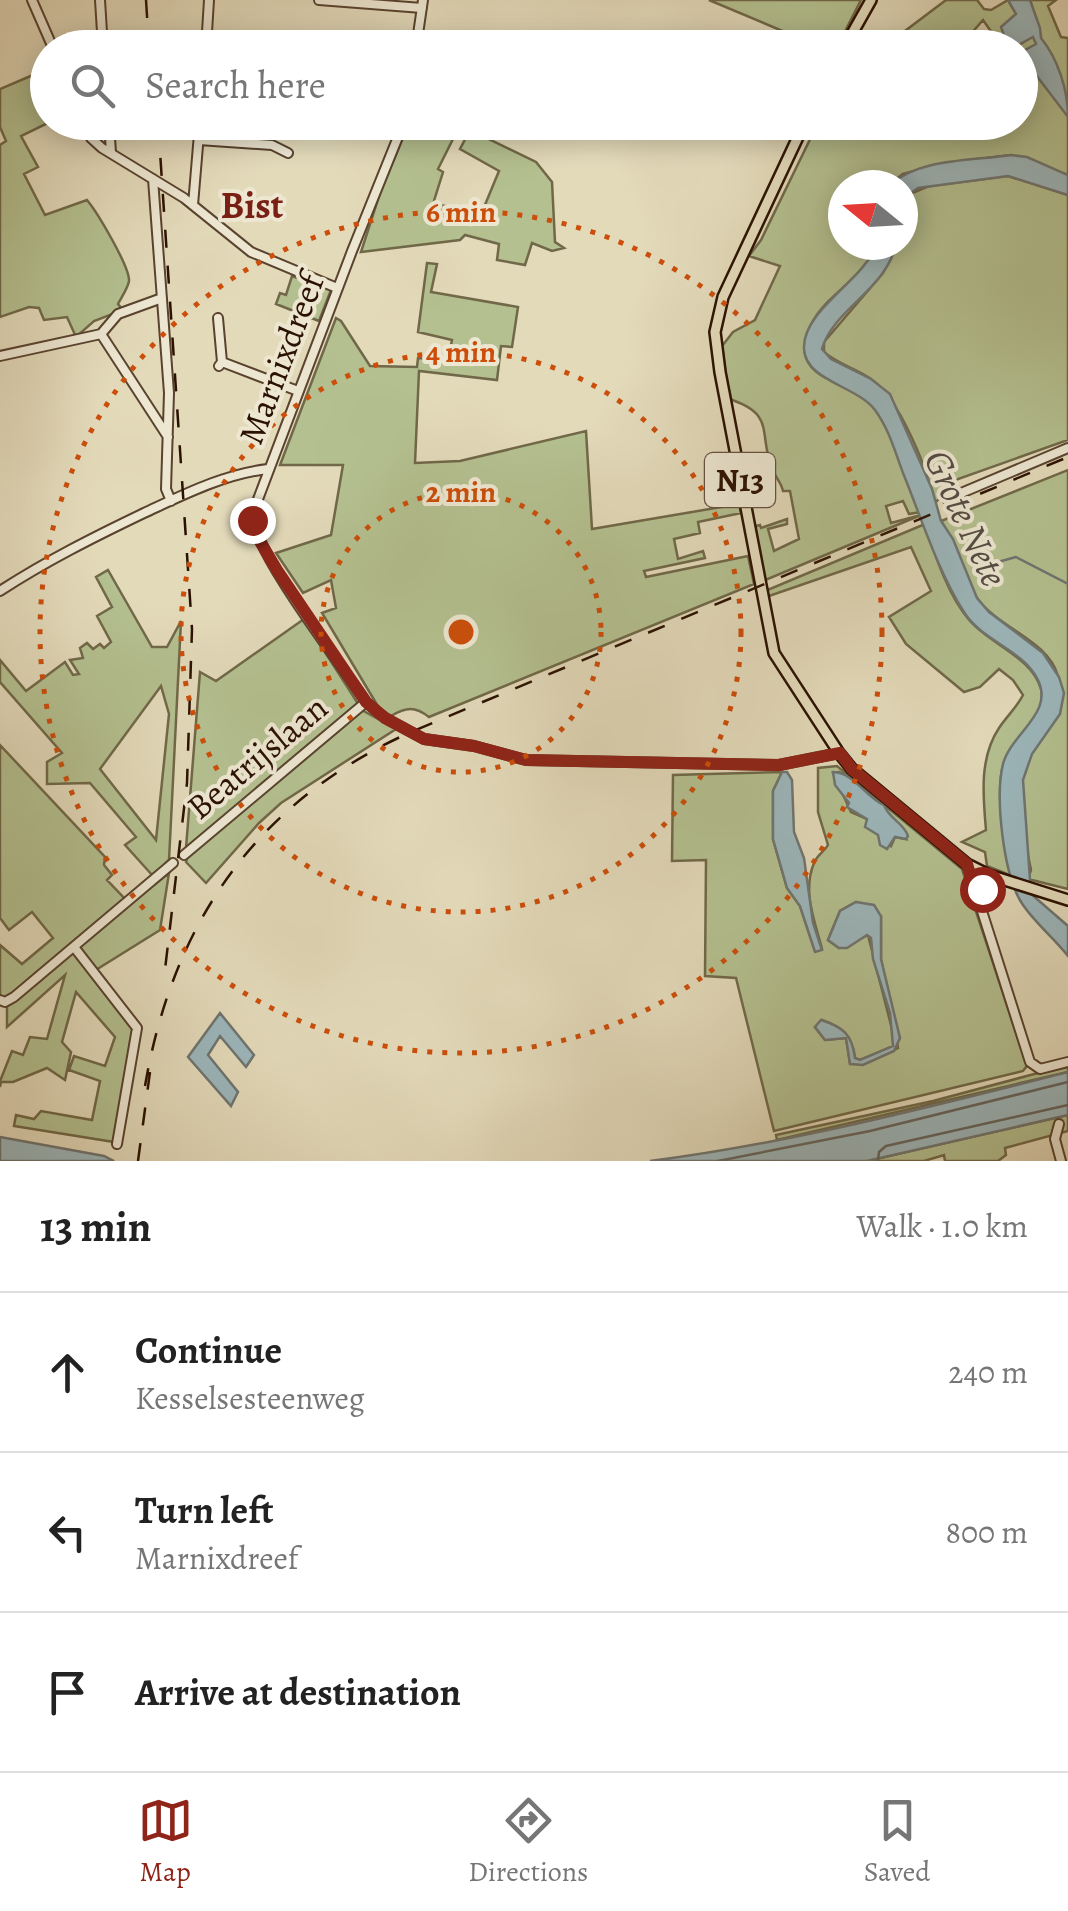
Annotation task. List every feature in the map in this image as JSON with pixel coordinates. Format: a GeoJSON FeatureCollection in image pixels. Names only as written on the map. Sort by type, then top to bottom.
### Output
{"type":"FeatureCollection","features":[{"type":"Feature","properties":{"kind":"main road"},"geometry":{"type":"LineString","coordinates":[[854,30],[871,0]]}},
{"type":"Feature","properties":{"kind":"main road","name":"N13"},"geometry":{"type":"LineString","coordinates":[[797,140],[719,310],[715,340],[774,653],[840,753],[866,780],[967,864],[1068,900]]}},
{"type":"Feature","properties":{"kind":"street"},"geometry":{"type":"LineString","coordinates":[[32,0],[45,30]]}},
{"type":"Feature","properties":{"kind":"street"},"geometry":{"type":"LineString","coordinates":[[100,0],[102,30]]}},
{"type":"Feature","properties":{"kind":"street"},"geometry":{"type":"LineString","coordinates":[[207,30],[209,0]]}},
{"type":"Feature","properties":{"kind":"street"},"geometry":{"type":"LineString","coordinates":[[319,0],[422,4],[418,30]]}},
{"type":"Feature","properties":{"kind":"street"},"geometry":{"type":"LineString","coordinates":[[95,140],[193,205],[251,252],[337,288]]}},
{"type":"Feature","properties":{"kind":"street"},"geometry":{"type":"LineString","coordinates":[[110,140],[111,153]]}},
{"type":"Feature","properties":{"kind":"street"},"geometry":{"type":"LineString","coordinates":[[193,205],[199,140],[272,145],[288,152]]}},
{"type":"Feature","properties":{"kind":"street","name":"Marnixdreef"},"geometry":{"type":"LineString","coordinates":[[397,140],[253,509],[254,529],[277,570],[366,702],[385,718],[424,739],[474,746],[526,760],[779,765],[840,753]]}},
{"type":"Feature","properties":{"kind":"street"},"geometry":{"type":"LineString","coordinates":[[153,179],[169,392],[166,489],[171,501]]}},
{"type":"Feature","properties":{"kind":"street"},"geometry":{"type":"LineString","coordinates":[[0,356],[100,334],[118,314],[162,298]]}},
{"type":"Feature","properties":{"kind":"street"},"geometry":{"type":"LineString","coordinates":[[218,318],[220,364],[298,391]]}},
{"type":"Feature","properties":{"kind":"street"},"geometry":{"type":"LineString","coordinates":[[100,334],[153,398],[168,436]]}},
{"type":"Feature","properties":{"kind":"street"},"geometry":{"type":"LineString","coordinates":[[153,398],[169,392]]}},
{"type":"Feature","properties":{"kind":"street"},"geometry":{"type":"LineString","coordinates":[[948,499],[1068,448]]}},
{"type":"Feature","properties":{"kind":"street"},"geometry":{"type":"LineString","coordinates":[[0,592],[66,551],[171,501],[210,484],[268,469]]}},
{"type":"Feature","properties":{"kind":"street","name":"Beatrijslaan"},"geometry":{"type":"LineString","coordinates":[[184,855],[366,702]]}},
{"type":"Feature","properties":{"kind":"street","name":"Beatrijslaan"},"geometry":{"type":"LineString","coordinates":[[2,1001],[74,947],[173,863]]}},
{"type":"Feature","properties":{"kind":"street"},"geometry":{"type":"LineString","coordinates":[[967,864],[1030,1062],[1036,1068],[1068,1062]]}},
{"type":"Feature","properties":{"kind":"street"},"geometry":{"type":"LineString","coordinates":[[976,894],[990,875]]}},
{"type":"Feature","properties":{"kind":"street"},"geometry":{"type":"LineString","coordinates":[[84,960],[88,935]]}},
{"type":"Feature","properties":{"kind":"street"},"geometry":{"type":"LineString","coordinates":[[74,947],[137,1028],[117,1144]]}},
{"type":"Feature","properties":{"kind":"street"},"geometry":{"type":"LineString","coordinates":[[60,958],[84,960]]}},
{"type":"Feature","properties":{"kind":"street"},"geometry":{"type":"LineString","coordinates":[[1060,1124],[1055,1134],[1061,1161]]}},
{"type":"Feature","properties":{"kind":"green space"},"geometry":{"type":"Polygon","coordinates":[[[709,0],[861,0],[846,30],[780,30],[709,0]]]}},
{"type":"Feature","properties":{"kind":"green space"},"geometry":{"type":"Polygon","coordinates":[[[946,0],[977,0],[984,9],[991,10],[1008,0],[1016,14],[1002,27],[1004,30],[990,30],[983,20],[974,30],[906,30],[946,0]]]}},
{"type":"Feature","properties":{"kind":"green space"},"geometry":{"type":"Polygon","coordinates":[[[1030,0],[1056,0],[1048,6],[1061,37],[1068,38],[1068,175],[1011,155],[918,170],[828,170],[828,260],[869,260],[813,321],[806,340],[806,358],[818,373],[868,401],[885,426],[920,512],[909,514],[903,501],[886,506],[891,523],[921,515],[763,581],[752,527],[787,519],[787,524],[768,529],[774,551],[799,539],[790,491],[783,491],[772,469],[760,418],[729,399],[722,346],[733,332],[755,320],[780,266],[749,256],[761,240],[810,140],[1038,140],[1041,36],[1030,0]]]}},
{"type":"Feature","properties":{"kind":"green space"},"geometry":{"type":"Polygon","coordinates":[[[30,76],[30,132],[21,136],[38,167],[24,174],[45,215],[87,200],[128,274],[126,290],[118,304],[123,310],[94,321],[76,337],[67,317],[44,320],[39,308],[29,307],[0,317],[0,145],[6,141],[0,127],[0,89],[30,76]]]}},
{"type":"Feature","properties":{"kind":"green space"},"geometry":{"type":"Polygon","coordinates":[[[402,140],[452,140],[438,169],[443,172],[433,204],[482,212],[499,171],[460,149],[465,140],[491,140],[536,162],[552,182],[555,242],[564,248],[552,251],[532,243],[525,265],[497,260],[499,244],[465,235],[460,240],[361,252],[402,140]]]}},
{"type":"Feature","properties":{"kind":"green space"},"geometry":{"type":"Polygon","coordinates":[[[1008,176],[1068,195],[1068,440],[958,479],[934,504],[919,455],[902,418],[882,388],[824,352],[824,342],[883,273],[889,260],[918,260],[918,191],[1008,176]]]}},
{"type":"Feature","properties":{"kind":"green space"},"geometry":{"type":"Polygon","coordinates":[[[427,263],[437,264],[431,292],[518,307],[512,347],[501,346],[497,380],[419,371],[415,463],[460,461],[586,431],[592,529],[739,504],[741,513],[698,522],[700,533],[674,539],[678,559],[703,551],[705,558],[644,571],[646,577],[748,556],[754,584],[429,717],[410,709],[391,716],[379,708],[322,613],[336,608],[331,580],[303,593],[276,553],[331,535],[343,465],[280,465],[336,318],[370,366],[417,367],[418,358],[448,361],[452,340],[418,332],[427,263]]]}},
{"type":"Feature","properties":{"kind":"green space"},"geometry":{"type":"Polygon","coordinates":[[[292,276],[331,290],[319,321],[276,304],[280,293],[286,295],[292,276]]]}},
{"type":"Feature","properties":{"kind":"green space"},"geometry":{"type":"Polygon","coordinates":[[[1068,470],[1068,889],[1028,879],[1031,870],[1022,809],[1024,772],[1058,706],[1058,676],[1045,653],[981,603],[941,521],[1068,470]]]}},
{"type":"Feature","properties":{"kind":"green space"},"geometry":{"type":"Polygon","coordinates":[[[925,524],[943,575],[962,611],[979,630],[1029,668],[1041,689],[1039,708],[1008,753],[1001,774],[1001,819],[1012,876],[987,866],[985,852],[962,842],[986,830],[984,777],[988,752],[999,728],[1023,695],[999,669],[980,687],[964,692],[906,644],[889,617],[931,591],[911,547],[769,596],[765,591],[925,524]]]}},
{"type":"Feature","properties":{"kind":"green space"},"geometry":{"type":"Polygon","coordinates":[[[108,570],[152,647],[167,647],[181,621],[169,860],[153,876],[125,845],[136,837],[90,783],[47,784],[47,762],[62,753],[0,682],[0,660],[26,691],[65,662],[73,675],[79,674],[70,660],[83,658],[80,648],[87,643],[93,649],[100,644],[104,648],[111,642],[97,616],[112,607],[96,577],[108,570]],[[161,686],[100,769],[156,840],[169,714],[161,686]]]}},
{"type":"Feature","properties":{"kind":"green space"},"geometry":{"type":"Polygon","coordinates":[[[304,619],[362,710],[396,729],[281,803],[206,883],[186,862],[200,672],[216,681],[304,619]]]}},
{"type":"Feature","properties":{"kind":"green space"},"geometry":{"type":"Polygon","coordinates":[[[0,745],[105,857],[104,865],[112,875],[107,880],[130,904],[169,873],[160,930],[91,973],[134,1027],[114,1142],[14,1126],[16,1115],[34,1119],[41,1111],[92,1120],[100,1081],[69,1070],[74,1056],[105,1066],[115,1037],[76,992],[62,1042],[71,1052],[65,1080],[47,1068],[13,1082],[1,1082],[0,1087],[0,1081],[12,1051],[23,1055],[30,1037],[47,1039],[65,975],[7,1027],[7,1008],[0,997],[0,945],[22,964],[53,938],[32,912],[9,930],[0,918],[0,745]]]}},
{"type":"Feature","properties":{"kind":"green space"},"geometry":{"type":"Polygon","coordinates":[[[837,766],[857,782],[839,772],[833,773],[851,812],[867,819],[891,846],[895,837],[906,839],[871,794],[962,869],[1027,1066],[1023,1071],[774,1131],[736,978],[705,976],[706,860],[672,861],[673,775],[782,772],[773,791],[773,839],[787,888],[800,906],[815,951],[822,949],[809,885],[815,860],[828,845],[818,812],[818,768],[837,766]],[[856,902],[840,911],[828,940],[839,948],[868,935],[894,1037],[893,1047],[860,1060],[855,1058],[845,1033],[822,1020],[815,1027],[825,1040],[846,1038],[850,1063],[876,1058],[898,1048],[881,959],[881,916],[856,902]]]}},
{"type":"Feature","properties":{"kind":"green space"},"geometry":{"type":"Polygon","coordinates":[[[1068,1065],[1068,1072],[777,1140],[776,1135],[933,1101],[1068,1065]]]}},
{"type":"Feature","properties":{"kind":"green space"},"geometry":{"type":"Polygon","coordinates":[[[1068,1115],[1068,1131],[1005,1148],[1006,1155],[998,1161],[945,1161],[944,1155],[924,1161],[867,1161],[1068,1115]]]}},
{"type":"Feature","properties":{"kind":"water"},"geometry":{"type":"Polygon","coordinates":[[[1008,0],[1030,0],[1041,38],[1061,75],[1068,117],[1038,78],[1038,30],[1002,30],[1016,14],[1008,0]]]}},
{"type":"Feature","properties":{"kind":"water"},"geometry":{"type":"Polygon","coordinates":[[[1027,157],[1068,175],[1068,195],[1008,176],[918,188],[916,170],[963,160],[1027,157]]]}},
{"type":"Feature","properties":{"kind":"water","name":"Grote Nete"},"geometry":{"type":"Polygon","coordinates":[[[867,260],[890,260],[836,323],[822,349],[831,359],[871,379],[890,394],[977,598],[989,612],[1043,653],[1059,677],[1064,693],[1060,714],[1032,754],[1023,780],[1031,894],[1068,926],[1068,956],[1023,905],[1010,875],[1002,836],[1003,764],[1041,702],[1037,678],[1021,659],[980,630],[964,612],[938,562],[875,410],[813,369],[807,360],[806,335],[813,321],[867,260]]]}},
{"type":"Feature","properties":{"kind":"water"},"geometry":{"type":"Polygon","coordinates":[[[782,772],[787,772],[792,780],[794,832],[804,858],[813,923],[822,950],[815,952],[800,906],[787,888],[773,839],[773,791],[782,772]]]}},
{"type":"Feature","properties":{"kind":"water"},"geometry":{"type":"Polygon","coordinates":[[[833,772],[848,777],[884,805],[906,832],[906,839],[895,837],[887,849],[880,845],[878,835],[865,827],[867,819],[847,807],[849,803],[835,785],[833,772]]]}},
{"type":"Feature","properties":{"kind":"water"},"geometry":{"type":"Polygon","coordinates":[[[856,902],[874,905],[881,916],[881,959],[900,1038],[894,1051],[863,1065],[850,1064],[846,1038],[825,1040],[815,1027],[821,1020],[841,1029],[852,1043],[855,1058],[860,1060],[893,1046],[890,1013],[873,959],[871,938],[867,935],[847,948],[839,948],[828,940],[840,911],[856,902]]]}},
{"type":"Feature","properties":{"kind":"water"},"geometry":{"type":"Polygon","coordinates":[[[220,1013],[254,1055],[246,1067],[220,1036],[208,1055],[238,1092],[231,1106],[188,1057],[220,1013]]]}},
{"type":"Feature","properties":{"kind":"water"},"geometry":{"type":"Polygon","coordinates":[[[1068,1072],[1068,1115],[867,1161],[650,1161],[808,1134],[1068,1072]]]}},
{"type":"Feature","properties":{"kind":"water"},"geometry":{"type":"Polygon","coordinates":[[[0,1137],[104,1156],[114,1161],[0,1161],[0,1137]]]}},
{"type":"Feature","properties":{"kind":"waterway"},"geometry":{"type":"LineString","coordinates":[[987,565],[1016,557],[1068,584]]}},
{"type":"Feature","properties":{"kind":"railway"},"geometry":{"type":"LineString","coordinates":[[146,0],[148,30]]}},
{"type":"Feature","properties":{"kind":"railway"},"geometry":{"type":"LineString","coordinates":[[159,140],[192,629],[187,783],[164,978]]}},
{"type":"Feature","properties":{"kind":"railway"},"geometry":{"type":"LineString","coordinates":[[145,1086],[158,1027],[177,971],[201,920],[231,873],[267,831],[308,793],[357,760],[411,732],[1068,457]]}},
{"type":"Feature","properties":{"kind":"railway"},"geometry":{"type":"LineString","coordinates":[[138,1161],[150,1072]]}},
{"type":"Feature","properties":{"kind":"district","name":"Bist"},"geometry":{"type":"Point","coordinates":[252,205]}},
{"type":"Feature","properties":{"kind":"route"},"geometry":{"type":"LineString","coordinates":[[252,520],[277,570],[366,702],[374,711],[424,739],[474,746],[526,760],[571,762],[779,765],[840,753],[852,769],[967,864],[976,894],[982,889]]}}]}
